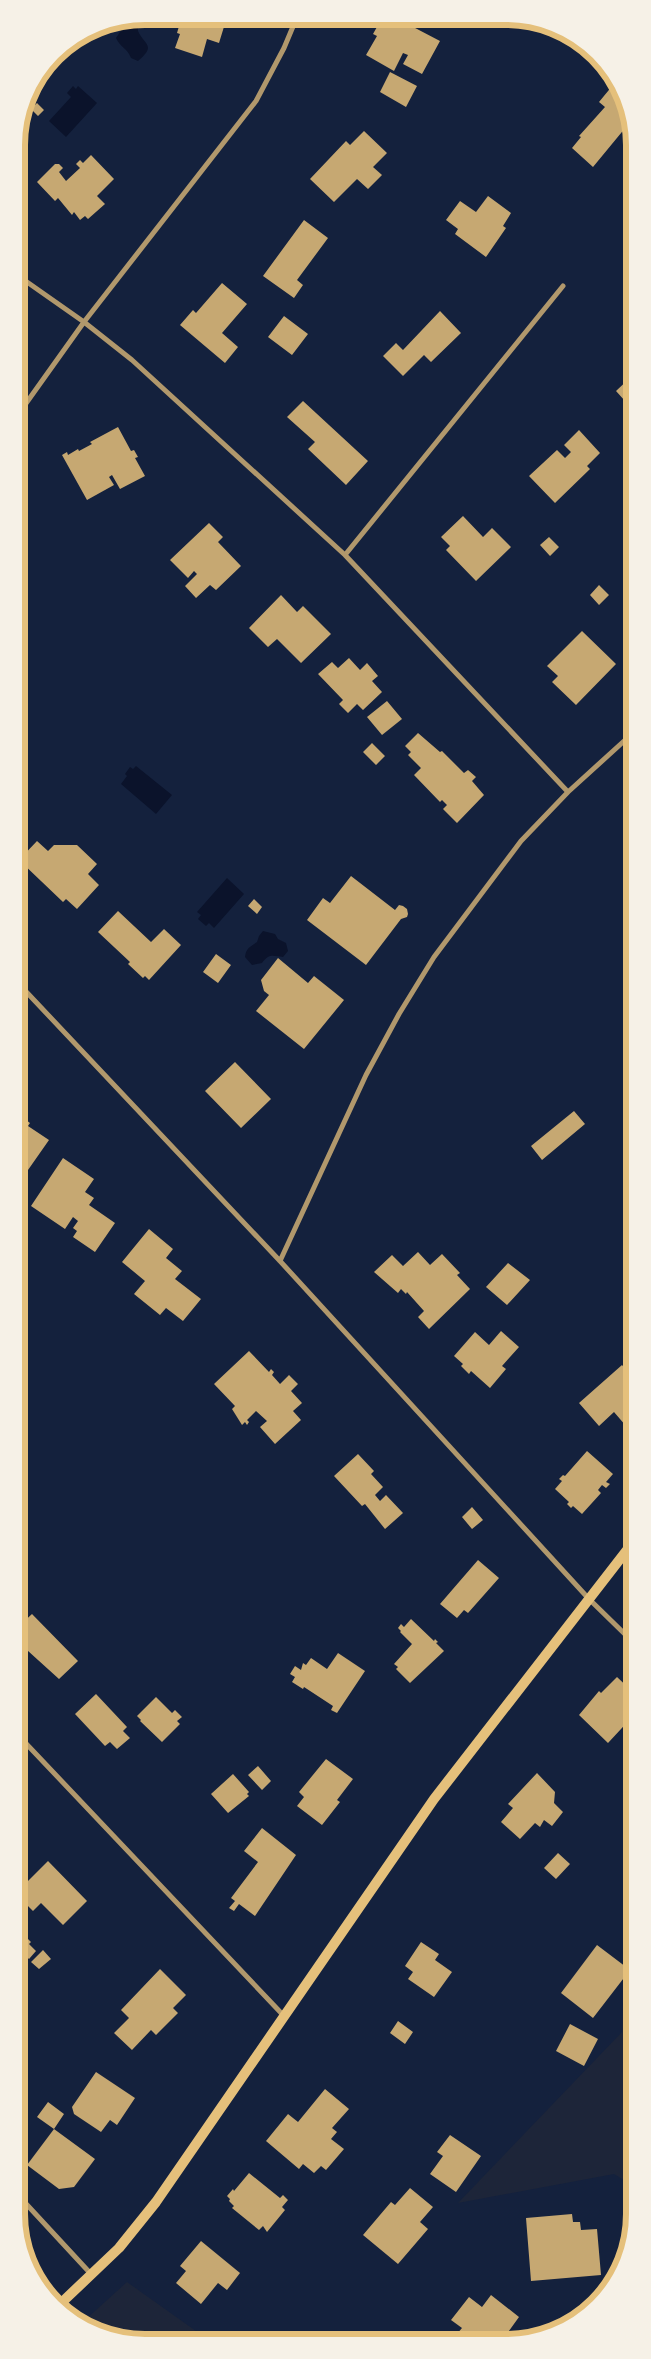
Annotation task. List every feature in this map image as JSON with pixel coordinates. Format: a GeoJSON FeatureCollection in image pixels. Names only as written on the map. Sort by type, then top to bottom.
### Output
{"type":"FeatureCollection","features":[{"type":"Feature","properties":{"kind":"main road"},"geometry":{"type":"LineString","coordinates":[[63,2301],[119,2248],[156,2202],[434,1799],[626,1552]]}},
{"type":"Feature","properties":{"kind":"street"},"geometry":{"type":"LineString","coordinates":[[25,405],[84,322],[256,101],[284,48],[294,25]]}},
{"type":"Feature","properties":{"kind":"street"},"geometry":{"type":"LineString","coordinates":[[25,281],[84,322],[153,379],[345,555],[568,792]]}},
{"type":"Feature","properties":{"kind":"street"},"geometry":{"type":"LineString","coordinates":[[345,555],[563,286]]}},
{"type":"Feature","properties":{"kind":"street"},"geometry":{"type":"LineString","coordinates":[[280,1261],[366,1075],[399,1014],[434,957],[521,841],[568,792],[626,739]]}},
{"type":"Feature","properties":{"kind":"street"},"geometry":{"type":"LineString","coordinates":[[25,990],[280,1261],[590,1599],[626,1635]]}},
{"type":"Feature","properties":{"kind":"street"},"geometry":{"type":"LineString","coordinates":[[25,1742],[285,2016]]}},
{"type":"Feature","properties":{"kind":"street"},"geometry":{"type":"LineString","coordinates":[[25,2203],[91,2274]]}},
{"type":"Feature","properties":{"kind":"shaded area"},"geometry":{"type":"Polygon","coordinates":[[[138,25],[138,31],[148,48],[144,56],[138,61],[131,58],[116,38],[122,29],[138,25]]]}},
{"type":"Feature","properties":{"kind":"shaded area"},"geometry":{"type":"Polygon","coordinates":[[[73,86],[76,89],[78,86],[97,103],[66,137],[49,121],[71,97],[67,93],[73,86]]]}},
{"type":"Feature","properties":{"kind":"shaded area"},"geometry":{"type":"Polygon","coordinates":[[[136,766],[172,795],[156,814],[121,784],[127,776],[125,774],[130,767],[133,769],[136,766]]]}},
{"type":"Feature","properties":{"kind":"shaded area"},"geometry":{"type":"Polygon","coordinates":[[[227,878],[244,894],[214,928],[209,923],[206,926],[198,919],[201,915],[197,912],[227,878]]]}},
{"type":"Feature","properties":{"kind":"shaded area"},"geometry":{"type":"Polygon","coordinates":[[[263,931],[275,934],[278,939],[286,943],[288,951],[283,957],[269,956],[262,963],[252,965],[245,957],[246,952],[257,942],[263,931]]]}},
{"type":"Feature","properties":{"kind":"shaded area"},"geometry":{"type":"Polygon","coordinates":[[[626,1910],[626,2181],[614,2174],[458,2203],[622,2032],[626,1910]]]}},
{"type":"Feature","properties":{"kind":"shaded area"},"geometry":{"type":"Polygon","coordinates":[[[127,2282],[200,2334],[122,2332],[86,2319],[127,2282]]]}},
{"type":"Feature","properties":{"kind":"building"},"geometry":{"type":"Polygon","coordinates":[[[179,25],[225,25],[219,43],[207,39],[202,57],[175,48],[180,34],[177,33],[179,25]]]}},
{"type":"Feature","properties":{"kind":"building"},"geometry":{"type":"Polygon","coordinates":[[[378,25],[409,25],[440,41],[422,74],[403,64],[408,55],[403,53],[394,71],[366,55],[377,36],[373,34],[378,25]]]}},
{"type":"Feature","properties":{"kind":"building"},"geometry":{"type":"Polygon","coordinates":[[[390,72],[417,86],[406,107],[380,92],[390,72]]]}},
{"type":"Feature","properties":{"kind":"building"},"geometry":{"type":"Polygon","coordinates":[[[611,87],[622,114],[625,129],[593,167],[572,148],[581,137],[579,136],[605,107],[599,102],[611,87]]]}},
{"type":"Feature","properties":{"kind":"building"},"geometry":{"type":"Polygon","coordinates":[[[37,103],[44,110],[38,116],[31,109],[37,103]]]}},
{"type":"Feature","properties":{"kind":"building"},"geometry":{"type":"Polygon","coordinates":[[[364,131],[387,153],[373,167],[382,175],[368,189],[357,179],[334,202],[310,179],[346,141],[350,145],[364,131]]]}},
{"type":"Feature","properties":{"kind":"building"},"geometry":{"type":"Polygon","coordinates":[[[91,155],[114,179],[97,196],[105,204],[88,219],[85,216],[80,220],[74,212],[72,215],[58,198],[55,201],[37,182],[55,164],[59,164],[63,168],[59,172],[66,181],[80,168],[76,164],[80,160],[83,163],[91,155]]]}},
{"type":"Feature","properties":{"kind":"building"},"geometry":{"type":"Polygon","coordinates":[[[488,196],[511,213],[503,226],[506,228],[486,257],[455,234],[458,229],[446,220],[460,201],[476,212],[488,196]]]}},
{"type":"Feature","properties":{"kind":"building"},"geometry":{"type":"Polygon","coordinates":[[[304,220],[328,238],[297,280],[303,285],[294,298],[263,276],[304,220]]]}},
{"type":"Feature","properties":{"kind":"building"},"geometry":{"type":"Polygon","coordinates":[[[222,283],[247,304],[222,333],[238,347],[225,363],[180,325],[193,310],[196,313],[222,283]]]}},
{"type":"Feature","properties":{"kind":"building"},"geometry":{"type":"Polygon","coordinates":[[[440,311],[461,333],[431,362],[424,355],[403,376],[383,356],[396,343],[403,350],[440,311]]]}},
{"type":"Feature","properties":{"kind":"building"},"geometry":{"type":"Polygon","coordinates":[[[284,316],[308,334],[292,355],[268,337],[284,316]]]}},
{"type":"Feature","properties":{"kind":"building"},"geometry":{"type":"Polygon","coordinates":[[[626,382],[626,402],[616,391],[626,382]]]}},
{"type":"Feature","properties":{"kind":"building"},"geometry":{"type":"Polygon","coordinates":[[[303,401],[368,461],[346,485],[308,449],[315,442],[287,417],[303,401]]]}},
{"type":"Feature","properties":{"kind":"building"},"geometry":{"type":"Polygon","coordinates":[[[118,427],[131,451],[134,450],[138,457],[135,458],[145,476],[120,489],[112,475],[109,477],[114,485],[87,500],[62,455],[67,452],[68,455],[78,449],[79,451],[92,444],[90,442],[118,427]]]}},
{"type":"Feature","properties":{"kind":"building"},"geometry":{"type":"Polygon","coordinates":[[[579,430],[600,453],[587,466],[590,469],[555,503],[529,476],[557,450],[565,458],[571,452],[564,445],[579,430]]]}},
{"type":"Feature","properties":{"kind":"building"},"geometry":{"type":"Polygon","coordinates":[[[463,516],[483,537],[492,528],[511,547],[476,581],[446,550],[450,546],[441,537],[463,516]]]}},
{"type":"Feature","properties":{"kind":"building"},"geometry":{"type":"Polygon","coordinates":[[[209,523],[223,537],[218,542],[241,566],[216,590],[210,585],[196,598],[185,586],[197,574],[194,571],[188,578],[170,560],[209,523]]]}},
{"type":"Feature","properties":{"kind":"building"},"geometry":{"type":"Polygon","coordinates":[[[549,537],[559,547],[550,556],[540,545],[549,537]]]}},
{"type":"Feature","properties":{"kind":"building"},"geometry":{"type":"Polygon","coordinates":[[[599,585],[609,595],[599,605],[590,595],[599,585]]]}},
{"type":"Feature","properties":{"kind":"building"},"geometry":{"type":"Polygon","coordinates":[[[281,595],[297,612],[303,606],[331,634],[301,663],[277,639],[268,647],[249,628],[281,595]]]}},
{"type":"Feature","properties":{"kind":"building"},"geometry":{"type":"Polygon","coordinates":[[[582,631],[616,664],[576,705],[552,682],[558,676],[547,666],[582,631]]]}},
{"type":"Feature","properties":{"kind":"building"},"geometry":{"type":"Polygon","coordinates":[[[349,658],[360,670],[367,663],[378,676],[372,681],[382,692],[363,710],[357,704],[348,713],[339,704],[343,700],[318,674],[332,662],[338,668],[349,658]]]}},
{"type":"Feature","properties":{"kind":"building"},"geometry":{"type":"Polygon","coordinates":[[[387,701],[402,719],[382,735],[367,717],[387,701]]]}},
{"type":"Feature","properties":{"kind":"building"},"geometry":{"type":"Polygon","coordinates":[[[418,733],[440,752],[442,751],[464,773],[468,770],[476,777],[472,781],[484,795],[457,823],[443,809],[447,805],[442,800],[440,802],[414,775],[421,768],[408,755],[411,752],[405,746],[418,733]]]}},
{"type":"Feature","properties":{"kind":"building"},"geometry":{"type":"Polygon","coordinates":[[[372,743],[385,756],[376,765],[363,752],[372,743]]]}},
{"type":"Feature","properties":{"kind":"building"},"geometry":{"type":"Polygon","coordinates":[[[37,841],[48,851],[54,845],[77,845],[97,864],[88,874],[99,885],[77,909],[66,899],[63,902],[25,866],[25,854],[37,841]]]}},
{"type":"Feature","properties":{"kind":"building"},"geometry":{"type":"Polygon","coordinates":[[[351,876],[395,910],[399,905],[403,906],[407,909],[408,914],[407,917],[401,919],[366,965],[307,920],[323,898],[330,903],[351,876]]]}},
{"type":"Feature","properties":{"kind":"building"},"geometry":{"type":"Polygon","coordinates":[[[254,899],[262,907],[257,914],[248,906],[254,899]]]}},
{"type":"Feature","properties":{"kind":"building"},"geometry":{"type":"Polygon","coordinates":[[[118,911],[151,942],[164,929],[181,945],[149,980],[145,976],[143,978],[128,964],[130,962],[98,932],[118,911]]]}},
{"type":"Feature","properties":{"kind":"building"},"geometry":{"type":"Polygon","coordinates":[[[216,954],[231,965],[218,983],[203,972],[216,954]]]}},
{"type":"Feature","properties":{"kind":"building"},"geometry":{"type":"Polygon","coordinates":[[[278,958],[308,983],[314,976],[344,1000],[304,1049],[256,1011],[269,995],[264,991],[261,980],[278,958]]]}},
{"type":"Feature","properties":{"kind":"building"},"geometry":{"type":"Polygon","coordinates":[[[235,1062],[271,1099],[241,1128],[205,1091],[235,1062]]]}},
{"type":"Feature","properties":{"kind":"building"},"geometry":{"type":"Polygon","coordinates":[[[574,1111],[585,1124],[542,1160],[531,1146],[574,1111]]]}},
{"type":"Feature","properties":{"kind":"building"},"geometry":{"type":"Polygon","coordinates":[[[25,1119],[30,1123],[28,1126],[49,1140],[28,1170],[25,1168],[25,1119]]]}},
{"type":"Feature","properties":{"kind":"building"},"geometry":{"type":"Polygon","coordinates":[[[63,1158],[94,1179],[85,1192],[94,1198],[89,1205],[115,1223],[95,1252],[73,1237],[77,1231],[73,1228],[78,1221],[73,1217],[65,1229],[31,1206],[63,1158]]]}},
{"type":"Feature","properties":{"kind":"building"},"geometry":{"type":"Polygon","coordinates":[[[149,1229],[173,1249],[166,1258],[182,1271],[175,1279],[201,1299],[183,1321],[166,1308],[160,1315],[134,1294],[145,1281],[122,1262],[149,1229]]]}},
{"type":"Feature","properties":{"kind":"building"},"geometry":{"type":"Polygon","coordinates":[[[418,1252],[430,1265],[442,1254],[460,1273],[457,1275],[470,1289],[429,1329],[418,1317],[424,1311],[407,1292],[406,1294],[401,1289],[398,1293],[374,1272],[392,1255],[403,1266],[418,1252]]]}},
{"type":"Feature","properties":{"kind":"building"},"geometry":{"type":"Polygon","coordinates":[[[508,1263],[530,1280],[507,1305],[486,1287],[508,1263]]]}},
{"type":"Feature","properties":{"kind":"building"},"geometry":{"type":"Polygon","coordinates":[[[501,1331],[519,1347],[502,1366],[506,1369],[490,1388],[471,1371],[469,1374],[461,1366],[463,1364],[454,1356],[475,1332],[489,1345],[501,1331]]]}},
{"type":"Feature","properties":{"kind":"building"},"geometry":{"type":"Polygon","coordinates":[[[249,1351],[269,1372],[271,1369],[274,1372],[272,1375],[280,1384],[289,1375],[298,1384],[291,1391],[302,1403],[293,1411],[301,1420],[275,1444],[260,1427],[267,1421],[256,1411],[247,1420],[249,1422],[247,1425],[245,1422],[242,1425],[232,1409],[235,1406],[214,1384],[249,1351]]]}},
{"type":"Feature","properties":{"kind":"building"},"geometry":{"type":"Polygon","coordinates":[[[622,1365],[626,1370],[626,1426],[614,1412],[599,1426],[579,1403],[622,1365]]]}},
{"type":"Feature","properties":{"kind":"building"},"geometry":{"type":"Polygon","coordinates":[[[587,1451],[613,1474],[606,1482],[610,1484],[606,1488],[602,1485],[598,1490],[601,1493],[582,1514],[573,1506],[571,1508],[567,1504],[569,1502],[555,1489],[562,1481],[559,1479],[563,1475],[565,1476],[587,1451]]]}},
{"type":"Feature","properties":{"kind":"building"},"geometry":{"type":"Polygon","coordinates":[[[358,1454],[374,1471],[371,1474],[383,1487],[375,1495],[380,1501],[386,1495],[403,1513],[385,1529],[365,1504],[362,1506],[334,1476],[358,1454]]]}},
{"type":"Feature","properties":{"kind":"building"},"geometry":{"type":"Polygon","coordinates":[[[472,1507],[483,1520],[472,1529],[462,1517],[472,1507]]]}},
{"type":"Feature","properties":{"kind":"building"},"geometry":{"type":"Polygon","coordinates":[[[478,1560],[499,1578],[468,1613],[464,1610],[457,1618],[440,1604],[478,1560]]]}},
{"type":"Feature","properties":{"kind":"building"},"geometry":{"type":"Polygon","coordinates":[[[32,1614],[78,1661],[59,1679],[25,1648],[25,1621],[32,1614]]]}},
{"type":"Feature","properties":{"kind":"building"},"geometry":{"type":"Polygon","coordinates":[[[411,1619],[434,1641],[435,1639],[438,1642],[436,1643],[444,1651],[410,1683],[396,1669],[398,1667],[394,1664],[412,1644],[398,1628],[401,1624],[404,1627],[411,1619]]]}},
{"type":"Feature","properties":{"kind":"building"},"geometry":{"type":"Polygon","coordinates":[[[338,1653],[365,1671],[337,1713],[331,1710],[333,1706],[304,1687],[303,1689],[292,1682],[295,1677],[290,1674],[295,1666],[301,1670],[303,1663],[306,1665],[311,1658],[327,1669],[338,1653]]]}},
{"type":"Feature","properties":{"kind":"building"},"geometry":{"type":"Polygon","coordinates":[[[617,1677],[626,1685],[626,1724],[608,1743],[579,1715],[599,1691],[601,1693],[617,1677]]]}},
{"type":"Feature","properties":{"kind":"building"},"geometry":{"type":"Polygon","coordinates":[[[96,1694],[127,1727],[123,1731],[130,1738],[117,1749],[110,1742],[105,1746],[75,1714],[96,1694]]]}},
{"type":"Feature","properties":{"kind":"building"},"geometry":{"type":"Polygon","coordinates":[[[156,1697],[172,1713],[175,1710],[182,1717],[177,1721],[180,1724],[162,1742],[137,1716],[156,1697]]]}},
{"type":"Feature","properties":{"kind":"building"},"geometry":{"type":"Polygon","coordinates":[[[326,1759],[353,1779],[337,1800],[340,1802],[322,1825],[297,1806],[304,1797],[299,1792],[326,1759]]]}},
{"type":"Feature","properties":{"kind":"building"},"geometry":{"type":"Polygon","coordinates":[[[258,1766],[271,1781],[262,1790],[248,1775],[258,1766]]]}},
{"type":"Feature","properties":{"kind":"building"},"geometry":{"type":"Polygon","coordinates":[[[537,1773],[555,1792],[554,1803],[563,1812],[552,1826],[544,1820],[540,1827],[535,1823],[520,1839],[501,1822],[513,1808],[508,1804],[537,1773]]]}},
{"type":"Feature","properties":{"kind":"building"},"geometry":{"type":"Polygon","coordinates":[[[233,1774],[249,1792],[247,1794],[249,1796],[228,1813],[211,1794],[233,1774]]]}},
{"type":"Feature","properties":{"kind":"building"},"geometry":{"type":"Polygon","coordinates":[[[262,1828],[296,1855],[255,1916],[239,1904],[234,1911],[229,1908],[235,1901],[231,1898],[258,1862],[244,1851],[262,1828]]]}},
{"type":"Feature","properties":{"kind":"building"},"geometry":{"type":"Polygon","coordinates":[[[558,1853],[570,1864],[556,1879],[544,1868],[558,1853]]]}},
{"type":"Feature","properties":{"kind":"building"},"geometry":{"type":"Polygon","coordinates":[[[48,1861],[87,1901],[63,1925],[41,1903],[33,1911],[25,1903],[25,1894],[28,1891],[25,1888],[25,1884],[48,1861]]]}},
{"type":"Feature","properties":{"kind":"building"},"geometry":{"type":"Polygon","coordinates":[[[28,1939],[31,1942],[29,1944],[36,1951],[29,1959],[25,1955],[25,1943],[28,1939]]]}},
{"type":"Feature","properties":{"kind":"building"},"geometry":{"type":"Polygon","coordinates":[[[421,1942],[439,1954],[435,1960],[452,1972],[434,1997],[408,1979],[413,1972],[405,1966],[421,1942]]]}},
{"type":"Feature","properties":{"kind":"building"},"geometry":{"type":"Polygon","coordinates":[[[597,1945],[626,1967],[626,1975],[593,2018],[561,1993],[597,1945]]]}},
{"type":"Feature","properties":{"kind":"building"},"geometry":{"type":"Polygon","coordinates":[[[43,1950],[51,1959],[39,1969],[31,1962],[43,1950]]]}},
{"type":"Feature","properties":{"kind":"building"},"geometry":{"type":"Polygon","coordinates":[[[160,1969],[186,1995],[173,2008],[178,2013],[156,2035],[151,2030],[132,2050],[114,2033],[129,2018],[121,2010],[160,1969]]]}},
{"type":"Feature","properties":{"kind":"building"},"geometry":{"type":"Polygon","coordinates":[[[398,2021],[413,2032],[405,2044],[390,2033],[398,2021]]]}},
{"type":"Feature","properties":{"kind":"building"},"geometry":{"type":"Polygon","coordinates":[[[570,2024],[598,2039],[584,2066],[556,2051],[570,2024]]]}},
{"type":"Feature","properties":{"kind":"building"},"geometry":{"type":"Polygon","coordinates":[[[96,2072],[135,2098],[117,2125],[110,2120],[101,2132],[74,2114],[72,2107],[96,2072]]]}},
{"type":"Feature","properties":{"kind":"building"},"geometry":{"type":"Polygon","coordinates":[[[325,2089],[349,2109],[332,2128],[337,2132],[331,2139],[344,2149],[326,2170],[321,2166],[314,2173],[303,2164],[299,2169],[266,2141],[288,2114],[298,2122],[325,2089]]]}},
{"type":"Feature","properties":{"kind":"building"},"geometry":{"type":"Polygon","coordinates":[[[48,2102],[64,2114],[54,2129],[37,2117],[48,2102]]]}},
{"type":"Feature","properties":{"kind":"building"},"geometry":{"type":"Polygon","coordinates":[[[54,2129],[95,2159],[74,2187],[59,2189],[27,2165],[54,2129]]]}},
{"type":"Feature","properties":{"kind":"building"},"geometry":{"type":"Polygon","coordinates":[[[450,2135],[481,2156],[456,2192],[430,2174],[443,2156],[437,2152],[450,2135]]]}},
{"type":"Feature","properties":{"kind":"building"},"geometry":{"type":"Polygon","coordinates":[[[249,2173],[280,2198],[283,2195],[288,2200],[282,2207],[285,2210],[267,2232],[263,2226],[259,2230],[232,2208],[234,2206],[227,2196],[233,2189],[234,2191],[249,2173]]]}},
{"type":"Feature","properties":{"kind":"building"},"geometry":{"type":"Polygon","coordinates":[[[410,2188],[433,2207],[420,2222],[428,2229],[398,2264],[363,2235],[391,2202],[395,2205],[410,2188]]]}},
{"type":"Feature","properties":{"kind":"building"},"geometry":{"type":"Polygon","coordinates":[[[625,2198],[626,2198],[626,2219],[623,2219],[625,2198]]]}},
{"type":"Feature","properties":{"kind":"building"},"geometry":{"type":"Polygon","coordinates":[[[572,2214],[573,2222],[580,2222],[581,2230],[597,2229],[601,2275],[531,2281],[526,2218],[572,2214]]]}},
{"type":"Feature","properties":{"kind":"building"},"geometry":{"type":"Polygon","coordinates":[[[201,2241],[240,2273],[227,2290],[218,2283],[201,2304],[176,2283],[186,2271],[180,2266],[201,2241]]]}},
{"type":"Feature","properties":{"kind":"building"},"geometry":{"type":"Polygon","coordinates":[[[491,2295],[519,2317],[507,2334],[457,2334],[462,2328],[451,2320],[469,2297],[482,2307],[491,2295]]]}}]}
